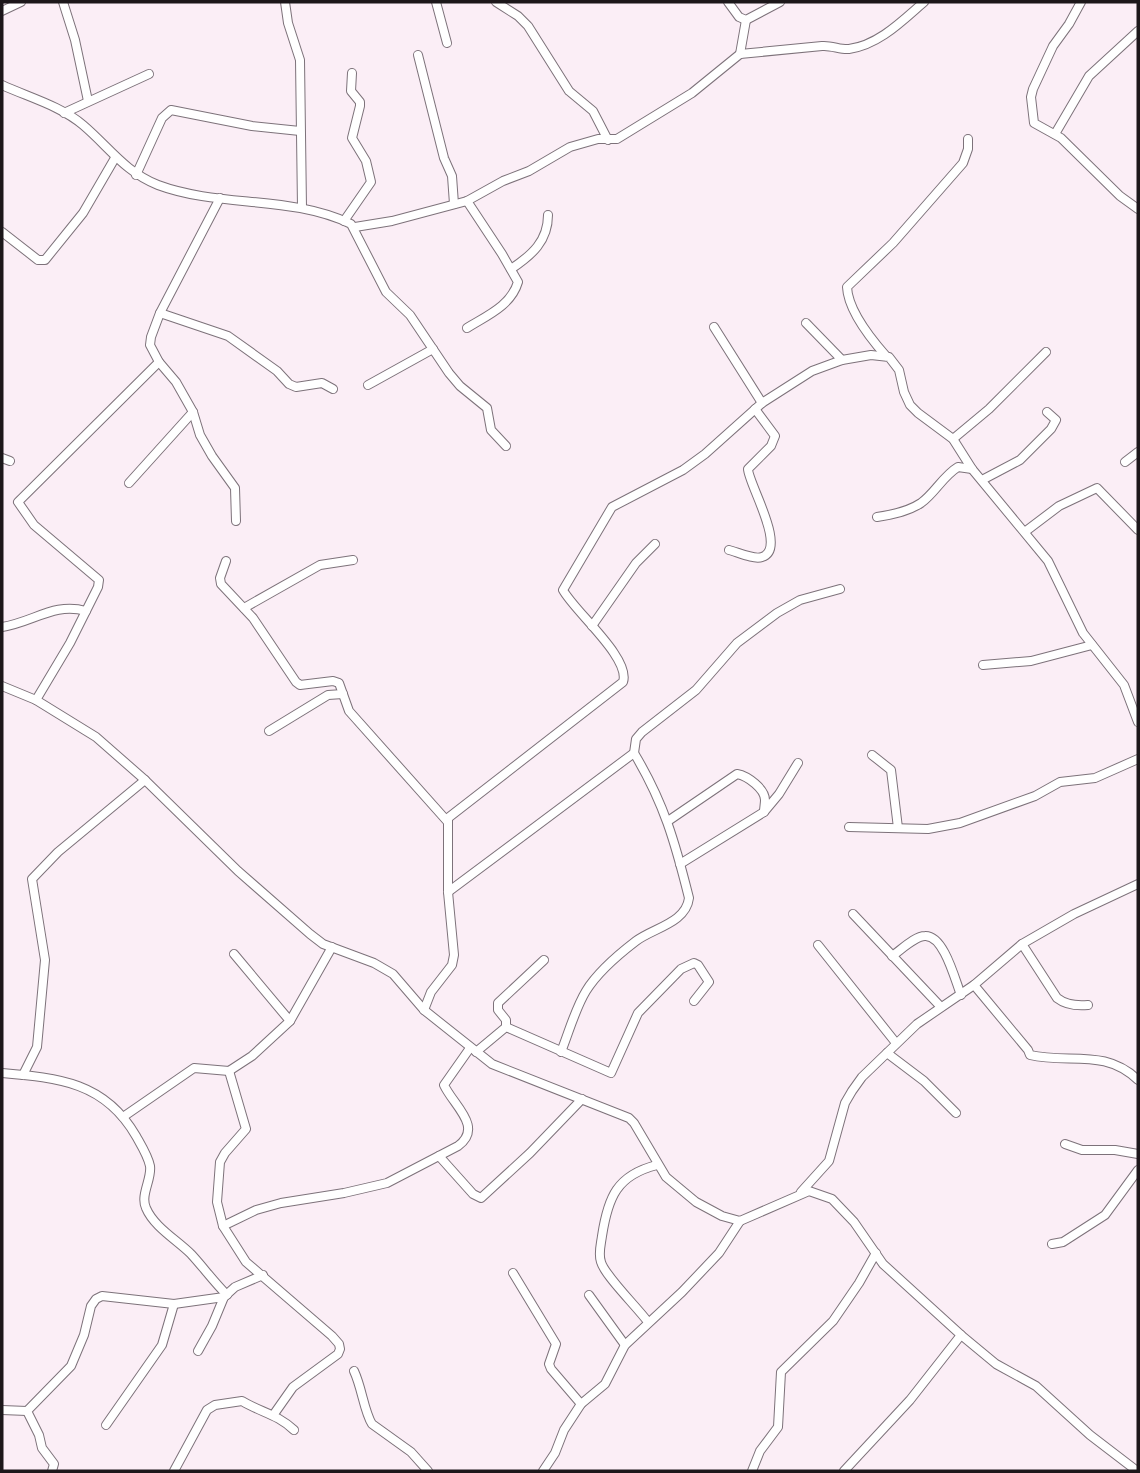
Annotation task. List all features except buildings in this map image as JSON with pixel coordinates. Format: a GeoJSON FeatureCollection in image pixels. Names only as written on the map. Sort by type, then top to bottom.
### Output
{"type":"FeatureCollection","features":[{"type":"Feature","properties":{"kind":"street"},"geometry":{"type":"LineString","coordinates":[[2,11],[21,2]]}},
{"type":"Feature","properties":{"kind":"street"},"geometry":{"type":"LineString","coordinates":[[63,2],[75,40],[88,101]]}},
{"type":"Feature","properties":{"kind":"street"},"geometry":{"type":"LineString","coordinates":[[285,2],[288,23],[300,60],[302,208]]}},
{"type":"Feature","properties":{"kind":"street"},"geometry":{"type":"LineString","coordinates":[[436,2],[447,43]]}},
{"type":"Feature","properties":{"kind":"street"},"geometry":{"type":"LineString","coordinates":[[496,2],[528,26],[569,92],[593,111],[608,139]]}},
{"type":"Feature","properties":{"kind":"street"},"geometry":{"type":"LineString","coordinates":[[728,2],[739,17],[746,20]]}},
{"type":"Feature","properties":{"kind":"street"},"geometry":{"type":"LineString","coordinates":[[746,20],[780,2]]}},
{"type":"Feature","properties":{"kind":"street"},"geometry":{"type":"LineString","coordinates":[[355,227],[392,221],[467,201],[503,181],[529,172],[570,147],[588,141],[615,140],[681,101],[740,54],[822,46],[845,49],[856,47],[879,37],[924,2]]}},
{"type":"Feature","properties":{"kind":"street"},"geometry":{"type":"LineString","coordinates":[[1081,2],[1053,46],[1031,96],[1035,124],[1055,134],[1120,196],[1138,209]]}},
{"type":"Feature","properties":{"kind":"street"},"geometry":{"type":"LineString","coordinates":[[740,54],[746,20]]}},
{"type":"Feature","properties":{"kind":"street"},"geometry":{"type":"LineString","coordinates":[[1055,134],[1089,76],[1138,31]]}},
{"type":"Feature","properties":{"kind":"street"},"geometry":{"type":"LineString","coordinates":[[418,55],[444,158],[452,176],[454,204]]}},
{"type":"Feature","properties":{"kind":"street"},"geometry":{"type":"LineString","coordinates":[[344,220],[371,182],[366,161],[352,138],[360,106],[359,100],[351,91],[352,73]]}},
{"type":"Feature","properties":{"kind":"street"},"geometry":{"type":"LineString","coordinates":[[64,113],[149,74]]}},
{"type":"Feature","properties":{"kind":"street"},"geometry":{"type":"LineString","coordinates":[[2,85],[82,124],[136,175],[172,190],[302,208],[344,220],[355,227],[389,296],[410,315],[460,386],[487,408],[491,430],[506,446]]}},
{"type":"Feature","properties":{"kind":"street"},"geometry":{"type":"LineString","coordinates":[[136,175],[162,118],[171,110],[300,131]]}},
{"type":"Feature","properties":{"kind":"street"},"geometry":{"type":"LineString","coordinates":[[968,139],[963,163],[893,243],[848,287],[848,295],[862,326],[900,370],[904,392],[910,405],[953,439],[972,469],[1026,531],[1056,573],[1083,634],[1125,685],[1138,722]]}},
{"type":"Feature","properties":{"kind":"street"},"geometry":{"type":"LineString","coordinates":[[2,232],[38,260],[46,260],[83,213],[115,158]]}},
{"type":"Feature","properties":{"kind":"street"},"geometry":{"type":"LineString","coordinates":[[220,198],[160,313],[150,337],[150,345],[159,362],[176,382],[206,446],[234,488],[236,521]]}},
{"type":"Feature","properties":{"kind":"street"},"geometry":{"type":"LineString","coordinates":[[467,201],[518,282],[511,298],[467,328]]}},
{"type":"Feature","properties":{"kind":"street"},"geometry":{"type":"LineString","coordinates":[[511,269],[527,258],[544,237],[548,228],[548,215]]}},
{"type":"Feature","properties":{"kind":"street"},"geometry":{"type":"LineString","coordinates":[[160,313],[228,336],[277,371],[289,384],[296,387],[322,383],[332,389]]}},
{"type":"Feature","properties":{"kind":"street"},"geometry":{"type":"LineString","coordinates":[[806,323],[842,360]]}},
{"type":"Feature","properties":{"kind":"street"},"geometry":{"type":"LineString","coordinates":[[714,327],[775,436],[771,446],[748,469],[749,480],[762,505],[769,531],[769,548],[765,555],[760,557],[729,550]]}},
{"type":"Feature","properties":{"kind":"street"},"geometry":{"type":"LineString","coordinates":[[368,385],[433,349]]}},
{"type":"Feature","properties":{"kind":"street"},"geometry":{"type":"LineString","coordinates":[[953,439],[989,409],[1046,352]]}},
{"type":"Feature","properties":{"kind":"street"},"geometry":{"type":"LineString","coordinates":[[424,1010],[431,992],[452,965],[454,955],[448,892],[447,821],[452,814],[514,769],[623,682],[625,673],[621,666],[563,590],[608,511],[683,470],[715,446],[758,406],[812,371],[842,360],[886,356]]}},
{"type":"Feature","properties":{"kind":"street"},"geometry":{"type":"LineString","coordinates":[[36,700],[86,611],[99,580],[34,525],[18,502],[159,362]]}},
{"type":"Feature","properties":{"kind":"street"},"geometry":{"type":"LineString","coordinates":[[129,484],[192,412]]}},
{"type":"Feature","properties":{"kind":"street"},"geometry":{"type":"LineString","coordinates":[[982,480],[1020,460],[1051,429],[1056,420],[1047,412]]}},
{"type":"Feature","properties":{"kind":"street"},"geometry":{"type":"LineString","coordinates":[[1125,462],[1138,452]]}},
{"type":"Feature","properties":{"kind":"street"},"geometry":{"type":"LineString","coordinates":[[877,517],[919,504],[946,475],[958,467],[972,469]]}},
{"type":"Feature","properties":{"kind":"street"},"geometry":{"type":"LineString","coordinates":[[1026,531],[1059,506],[1097,488],[1138,530]]}},
{"type":"Feature","properties":{"kind":"street"},"geometry":{"type":"LineString","coordinates":[[592,626],[636,563],[654,544]]}},
{"type":"Feature","properties":{"kind":"street"},"geometry":{"type":"LineString","coordinates":[[243,608],[282,589],[320,565],[354,560]]}},
{"type":"Feature","properties":{"kind":"street"},"geometry":{"type":"LineString","coordinates":[[226,561],[220,578],[221,584],[253,618],[298,684],[337,681],[356,720],[447,821]]}},
{"type":"Feature","properties":{"kind":"street"},"geometry":{"type":"LineString","coordinates":[[561,1052],[581,1000],[594,980],[638,939],[685,910],[689,898],[668,821],[650,780],[634,753],[636,739],[696,690],[737,643],[777,613],[800,600],[841,589]]}},
{"type":"Feature","properties":{"kind":"street"},"geometry":{"type":"LineString","coordinates":[[2,627],[20,624],[57,608],[86,611]]}},
{"type":"Feature","properties":{"kind":"street"},"geometry":{"type":"LineString","coordinates":[[984,665],[1031,661],[1092,645]]}},
{"type":"Feature","properties":{"kind":"street"},"geometry":{"type":"LineString","coordinates":[[2,686],[36,700],[96,737],[145,780],[262,893],[310,934],[332,947],[374,963],[393,974],[424,1010],[492,1064],[616,1111],[634,1123],[666,1177],[696,1202],[722,1216],[740,1221]]}},
{"type":"Feature","properties":{"kind":"street"},"geometry":{"type":"LineString","coordinates":[[269,731],[328,695],[343,694]]}},
{"type":"Feature","properties":{"kind":"street"},"geometry":{"type":"LineString","coordinates":[[448,892],[634,753]]}},
{"type":"Feature","properties":{"kind":"street"},"geometry":{"type":"LineString","coordinates":[[872,755],[891,770],[898,828]]}},
{"type":"Feature","properties":{"kind":"street"},"geometry":{"type":"LineString","coordinates":[[849,827],[928,829],[960,823],[1041,794],[1060,782],[1096,778],[1138,759]]}},
{"type":"Feature","properties":{"kind":"street"},"geometry":{"type":"LineString","coordinates":[[680,864],[764,812],[798,764]]}},
{"type":"Feature","properties":{"kind":"street"},"geometry":{"type":"LineString","coordinates":[[668,821],[737,774],[744,776],[763,791],[764,812]]}},
{"type":"Feature","properties":{"kind":"street"},"geometry":{"type":"LineString","coordinates":[[23,1074],[37,1047],[45,960],[32,878],[58,852],[145,780]]}},
{"type":"Feature","properties":{"kind":"street"},"geometry":{"type":"LineString","coordinates":[[543,1471],[555,1453],[564,1430],[581,1404],[605,1384],[625,1345],[719,1253],[740,1221],[784,1203],[801,1192],[829,1161],[845,1103],[862,1077],[896,1043],[940,1006],[974,985],[1022,944],[1074,914],[1138,884]]}},
{"type":"Feature","properties":{"kind":"street"},"geometry":{"type":"LineString","coordinates":[[853,914],[940,1006]]}},
{"type":"Feature","properties":{"kind":"street"},"geometry":{"type":"LineString","coordinates":[[892,956],[921,936],[936,938],[942,946],[961,995]]}},
{"type":"Feature","properties":{"kind":"street"},"geometry":{"type":"LineString","coordinates":[[1022,944],[1057,998],[1064,1003],[1088,1005]]}},
{"type":"Feature","properties":{"kind":"street"},"geometry":{"type":"LineString","coordinates":[[818,945],[896,1043]]}},
{"type":"Feature","properties":{"kind":"street"},"geometry":{"type":"LineString","coordinates":[[123,1117],[194,1068],[229,1071],[252,1056],[290,1021],[332,947]]}},
{"type":"Feature","properties":{"kind":"street"},"geometry":{"type":"LineString","coordinates":[[234,954],[290,1021]]}},
{"type":"Feature","properties":{"kind":"street"},"geometry":{"type":"LineString","coordinates":[[506,1027],[506,1020],[498,1010],[498,1003],[544,960]]}},
{"type":"Feature","properties":{"kind":"street"},"geometry":{"type":"LineString","coordinates":[[506,1027],[608,1073],[613,1071],[638,1013],[681,969],[694,963],[709,982],[694,1001]]}},
{"type":"Feature","properties":{"kind":"street"},"geometry":{"type":"LineString","coordinates":[[974,985],[1030,1055],[1049,1060],[1067,1057],[1113,1063],[1122,1066],[1138,1080]]}},
{"type":"Feature","properties":{"kind":"street"},"geometry":{"type":"LineString","coordinates":[[223,1226],[256,1210],[281,1203],[387,1183],[465,1141],[469,1133],[465,1116],[444,1085],[473,1050],[506,1027]]}},
{"type":"Feature","properties":{"kind":"street"},"geometry":{"type":"LineString","coordinates":[[887,1053],[924,1081],[956,1113]]}},
{"type":"Feature","properties":{"kind":"street"},"geometry":{"type":"LineString","coordinates":[[229,1071],[246,1129],[220,1162],[216,1202],[223,1226],[246,1262],[340,1344],[338,1354],[293,1387],[274,1414]]}},
{"type":"Feature","properties":{"kind":"street"},"geometry":{"type":"LineString","coordinates":[[2,1073],[50,1078],[76,1085],[104,1098],[123,1117],[144,1151],[150,1167],[144,1198],[147,1211],[191,1254],[225,1296]]}},
{"type":"Feature","properties":{"kind":"street"},"geometry":{"type":"LineString","coordinates":[[439,1156],[473,1194],[481,1198],[582,1099]]}},
{"type":"Feature","properties":{"kind":"street"},"geometry":{"type":"LineString","coordinates":[[1065,1144],[1082,1150],[1115,1150],[1138,1154]]}},
{"type":"Feature","properties":{"kind":"street"},"geometry":{"type":"LineString","coordinates":[[648,1322],[606,1271],[600,1255],[605,1215],[615,1190],[638,1170],[657,1165]]}},
{"type":"Feature","properties":{"kind":"street"},"geometry":{"type":"LineString","coordinates":[[1052,1244],[1063,1242],[1105,1215],[1138,1170]]}},
{"type":"Feature","properties":{"kind":"street"},"geometry":{"type":"LineString","coordinates":[[801,1192],[818,1192],[832,1199],[854,1222],[883,1264],[961,1335],[996,1364],[1036,1386],[1090,1435],[1138,1471]]}},
{"type":"Feature","properties":{"kind":"street"},"geometry":{"type":"LineString","coordinates":[[752,1471],[760,1451],[778,1427],[781,1372],[833,1321],[876,1253]]}},
{"type":"Feature","properties":{"kind":"street"},"geometry":{"type":"LineString","coordinates":[[513,1273],[556,1344],[549,1364],[551,1369],[581,1404]]}},
{"type":"Feature","properties":{"kind":"street"},"geometry":{"type":"LineString","coordinates":[[198,1351],[225,1296],[235,1287],[263,1275]]}},
{"type":"Feature","properties":{"kind":"street"},"geometry":{"type":"LineString","coordinates":[[589,1295],[625,1345]]}},
{"type":"Feature","properties":{"kind":"street"},"geometry":{"type":"LineString","coordinates":[[2,1410],[27,1411],[71,1366],[91,1306],[96,1299],[102,1296],[174,1304],[225,1296]]}},
{"type":"Feature","properties":{"kind":"street"},"geometry":{"type":"LineString","coordinates":[[106,1425],[162,1345],[174,1304]]}},
{"type":"Feature","properties":{"kind":"street"},"geometry":{"type":"LineString","coordinates":[[844,1471],[910,1400],[961,1335]]}},
{"type":"Feature","properties":{"kind":"street"},"geometry":{"type":"LineString","coordinates":[[354,1371],[361,1385],[372,1424],[411,1452],[428,1471]]}},
{"type":"Feature","properties":{"kind":"street"},"geometry":{"type":"LineString","coordinates":[[174,1471],[211,1406],[243,1401],[258,1411],[274,1414],[294,1430]]}},
{"type":"Feature","properties":{"kind":"street"},"geometry":{"type":"LineString","coordinates":[[27,1411],[39,1435],[42,1448],[54,1464],[52,1471]]}}]}
